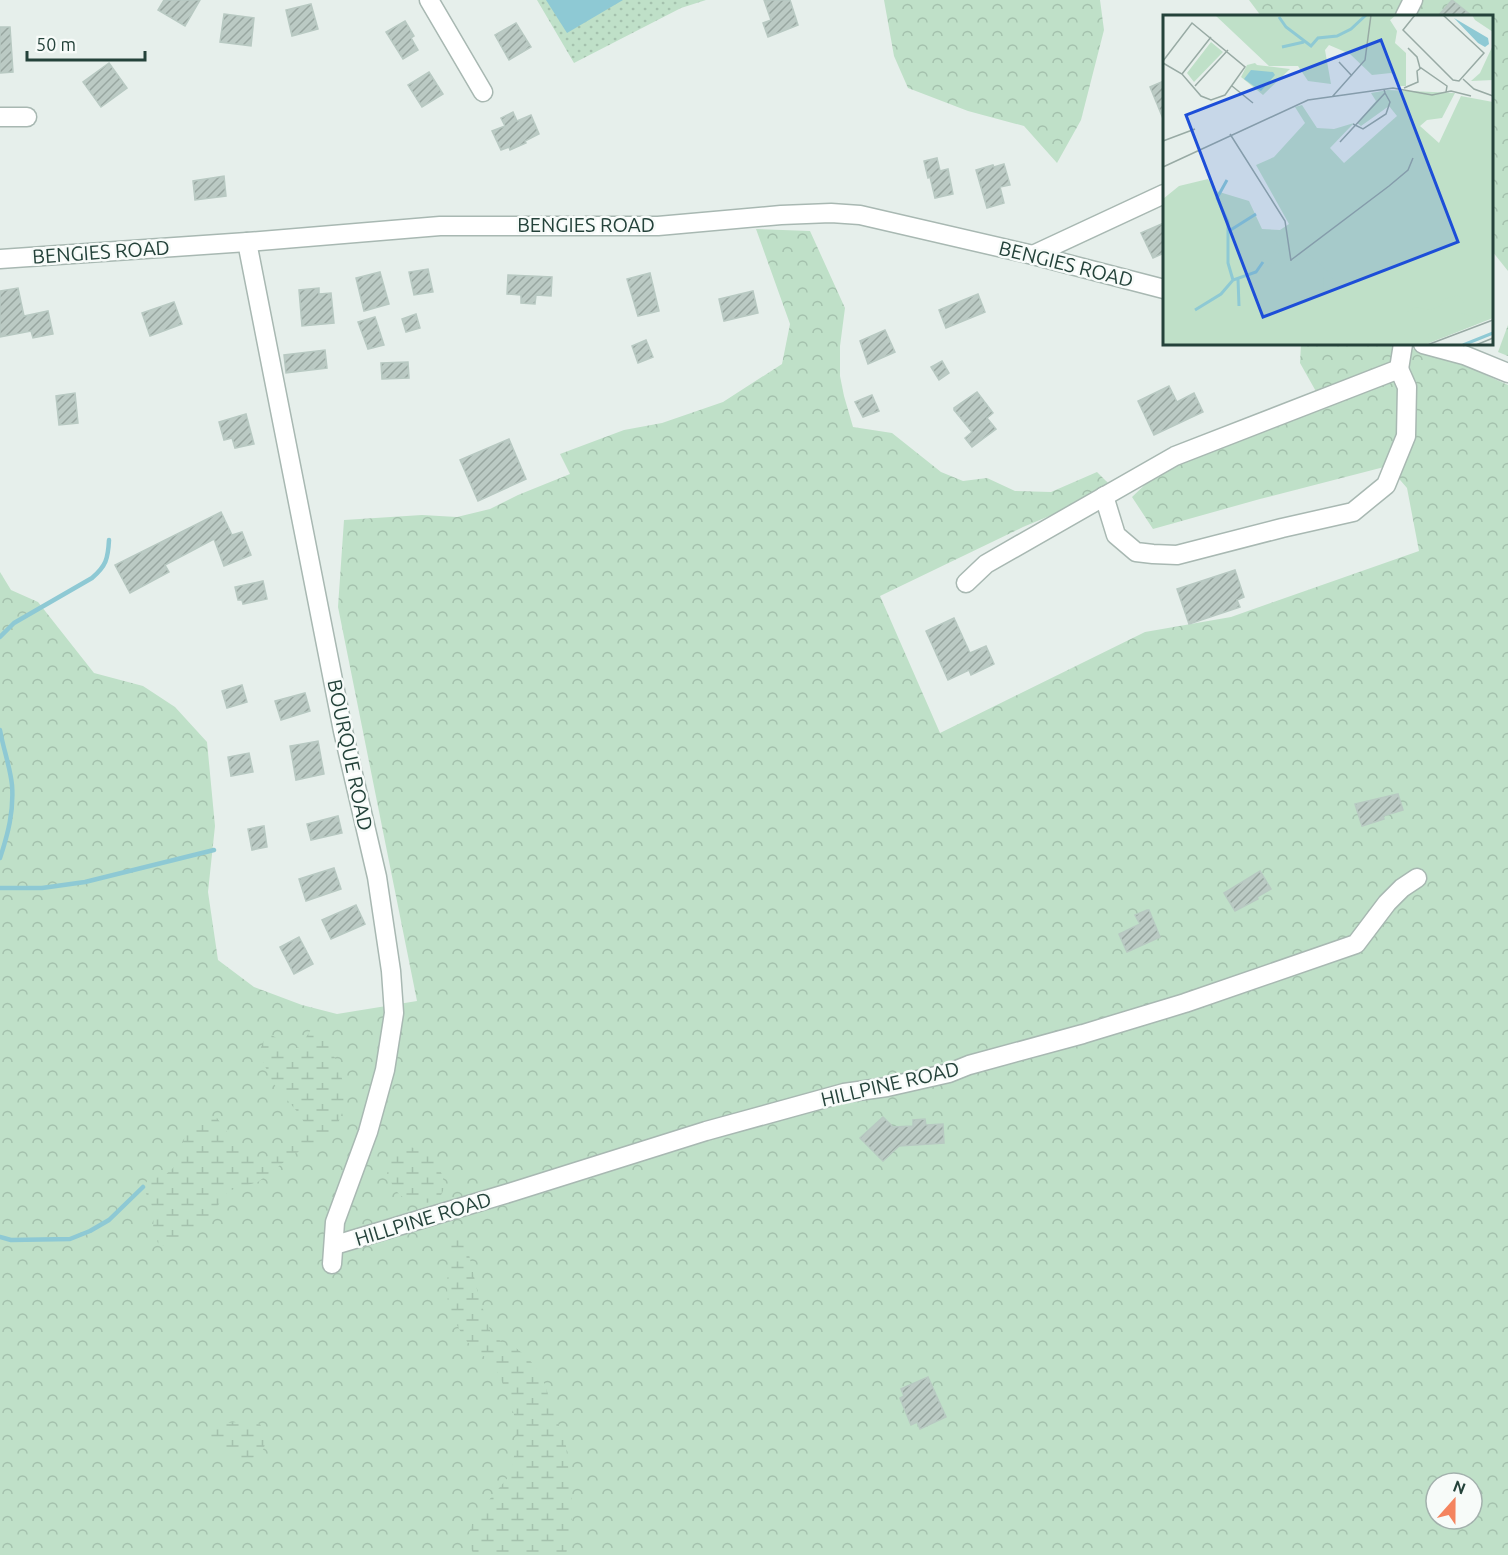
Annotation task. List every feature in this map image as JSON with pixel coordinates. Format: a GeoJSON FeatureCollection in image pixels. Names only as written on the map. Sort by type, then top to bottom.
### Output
{"type":"FeatureCollection","features":[{"type":"Feature","properties":{"kind":"street"},"geometry":{"type":"LineString","coordinates":[[429,0],[483,92]]}},
{"type":"Feature","properties":{"kind":"street"},"geometry":{"type":"LineString","coordinates":[[1406,15],[1413,0]]}},
{"type":"Feature","properties":{"kind":"street"},"geometry":{"type":"LineString","coordinates":[[0,117],[27,117]]}},
{"type":"Feature","properties":{"kind":"street"},"geometry":{"type":"LineString","coordinates":[[1033,255],[1163,194]]}},
{"type":"Feature","properties":{"kind":"street","name":"BENGIES ROAD"},"geometry":{"type":"LineString","coordinates":[[0,258],[247,242],[440,226],[658,226],[781,214],[831,213],[860,215],[1033,255],[1163,289]]}},
{"type":"Feature","properties":{"kind":"street","name":"BOURQUE ROAD"},"geometry":{"type":"LineString","coordinates":[[247,242],[343,731],[376,877],[392,971],[394,1013],[385,1070],[368,1132],[335,1222],[332,1264]]}},
{"type":"Feature","properties":{"kind":"street"},"geometry":{"type":"LineString","coordinates":[[1104,496],[1116,535],[1136,552],[1154,554],[1177,555],[1353,512],[1386,485],[1406,436],[1407,387],[1399,369],[1403,345]]}},
{"type":"Feature","properties":{"kind":"street"},"geometry":{"type":"LineString","coordinates":[[1427,345],[1464,355],[1508,373]]}},
{"type":"Feature","properties":{"kind":"street"},"geometry":{"type":"LineString","coordinates":[[966,583],[986,564],[1175,456],[1399,369]]}},
{"type":"Feature","properties":{"kind":"street","name":"HILLPINE ROAD"},"geometry":{"type":"LineString","coordinates":[[335,1245],[501,1196],[706,1131],[844,1093],[887,1087],[949,1073],[969,1065],[1083,1034],[1196,999],[1356,944],[1387,903],[1402,888],[1417,878]]}},
{"type":"Feature","properties":{"kind":"green space"},"geometry":{"type":"Polygon","coordinates":[[[537,0],[706,0],[681,8],[574,63],[537,0]]]}},
{"type":"Feature","properties":{"kind":"green space"},"geometry":{"type":"Polygon","coordinates":[[[884,0],[1100,0],[1104,30],[1081,120],[1057,163],[1024,126],[968,111],[908,88],[894,56],[884,0]]]}},
{"type":"Feature","properties":{"kind":"green space"},"geometry":{"type":"Polygon","coordinates":[[[1249,0],[1508,0],[1508,271],[1493,252],[1493,15],[1260,15],[1249,0]]]}},
{"type":"Feature","properties":{"kind":"green space"},"geometry":{"type":"Polygon","coordinates":[[[756,229],[810,231],[845,308],[840,346],[840,376],[853,427],[892,433],[941,472],[963,481],[987,478],[1015,491],[1051,492],[1097,472],[1114,489],[1023,527],[880,596],[940,733],[1145,632],[1231,617],[1419,551],[1407,488],[1388,466],[1153,529],[1132,497],[1154,476],[1257,431],[1318,395],[1300,363],[1301,345],[1377,345],[1407,348],[1455,361],[1508,385],[1508,1555],[0,1555],[0,572],[11,590],[38,602],[94,673],[143,686],[175,707],[207,742],[215,826],[208,892],[218,960],[254,987],[302,1005],[337,1014],[417,1001],[338,607],[344,520],[422,515],[457,517],[490,509],[570,474],[560,454],[624,430],[662,423],[723,402],[782,364],[790,324],[756,229]]]}},
{"type":"Feature","properties":{"kind":"green space"},"geometry":{"type":"Polygon","coordinates":[[[1508,325],[1508,356],[1498,352],[1508,325]]]}},
{"type":"Feature","properties":{"kind":"green space"},"geometry":{"type":"Polygon","coordinates":[[[312,1028],[322,1033],[336,1060],[343,1082],[344,1108],[335,1131],[313,1147],[296,1153],[258,1182],[228,1191],[214,1211],[181,1242],[164,1246],[158,1243],[153,1229],[154,1211],[143,1187],[148,1180],[165,1175],[173,1168],[187,1132],[204,1118],[217,1118],[242,1153],[255,1159],[275,1155],[299,1140],[306,1127],[274,1084],[259,1052],[266,1035],[272,1035],[290,1050],[300,1047],[312,1028]]]}},
{"type":"Feature","properties":{"kind":"green space"},"geometry":{"type":"Polygon","coordinates":[[[408,1147],[427,1150],[435,1161],[444,1184],[439,1198],[419,1203],[405,1198],[395,1190],[387,1174],[388,1169],[396,1155],[408,1147]]]}},
{"type":"Feature","properties":{"kind":"green space"},"geometry":{"type":"Polygon","coordinates":[[[459,1232],[467,1246],[478,1294],[491,1333],[508,1347],[516,1348],[541,1374],[566,1446],[573,1511],[566,1555],[474,1555],[467,1540],[474,1518],[510,1475],[516,1447],[515,1418],[508,1395],[494,1365],[465,1340],[448,1308],[447,1282],[451,1242],[459,1232]]]}},
{"type":"Feature","properties":{"kind":"green space"},"geometry":{"type":"Polygon","coordinates":[[[250,1421],[260,1424],[264,1436],[264,1447],[260,1455],[256,1457],[244,1459],[228,1456],[222,1445],[208,1436],[211,1431],[221,1425],[250,1421]]]}},
{"type":"Feature","properties":{"kind":"water"},"geometry":{"type":"Polygon","coordinates":[[[546,0],[623,0],[567,33],[546,0]]]}},
{"type":"Feature","properties":{"kind":"building"},"geometry":{"type":"Polygon","coordinates":[[[164,0],[200,0],[185,26],[158,10],[164,0]]]}},
{"type":"Feature","properties":{"kind":"building"},"geometry":{"type":"Polygon","coordinates":[[[764,0],[790,0],[798,25],[768,37],[763,23],[771,20],[764,0]]]}},
{"type":"Feature","properties":{"kind":"building"},"geometry":{"type":"Polygon","coordinates":[[[1452,0],[1471,15],[1439,15],[1452,0]]]}},
{"type":"Feature","properties":{"kind":"building"},"geometry":{"type":"Polygon","coordinates":[[[311,4],[318,29],[292,36],[286,10],[311,4]]]}},
{"type":"Feature","properties":{"kind":"building"},"geometry":{"type":"Polygon","coordinates":[[[224,14],[254,18],[251,46],[220,42],[224,14]]]}},
{"type":"Feature","properties":{"kind":"building"},"geometry":{"type":"Polygon","coordinates":[[[405,21],[414,36],[411,38],[418,50],[403,59],[386,32],[405,21]]]}},
{"type":"Feature","properties":{"kind":"building"},"geometry":{"type":"Polygon","coordinates":[[[516,23],[531,47],[509,60],[495,35],[516,23]]]}},
{"type":"Feature","properties":{"kind":"building"},"geometry":{"type":"Polygon","coordinates":[[[0,27],[10,27],[13,72],[0,73],[0,27]]]}},
{"type":"Feature","properties":{"kind":"building"},"geometry":{"type":"Polygon","coordinates":[[[109,63],[127,88],[101,107],[83,82],[109,63]]]}},
{"type":"Feature","properties":{"kind":"building"},"geometry":{"type":"Polygon","coordinates":[[[429,72],[443,94],[422,107],[408,85],[429,72]]]}},
{"type":"Feature","properties":{"kind":"building"},"geometry":{"type":"Polygon","coordinates":[[[1163,81],[1163,119],[1150,87],[1163,81]]]}},
{"type":"Feature","properties":{"kind":"building"},"geometry":{"type":"Polygon","coordinates":[[[513,112],[517,121],[531,115],[539,134],[510,150],[509,147],[501,150],[492,131],[505,126],[501,118],[513,112]]]}},
{"type":"Feature","properties":{"kind":"building"},"geometry":{"type":"Polygon","coordinates":[[[937,158],[940,171],[948,169],[953,194],[935,198],[924,161],[937,158]]]}},
{"type":"Feature","properties":{"kind":"building"},"geometry":{"type":"Polygon","coordinates":[[[1004,164],[1010,185],[1000,187],[1004,203],[987,208],[976,170],[1004,164]]]}},
{"type":"Feature","properties":{"kind":"building"},"geometry":{"type":"Polygon","coordinates":[[[224,176],[226,196],[195,200],[193,181],[224,176]]]}},
{"type":"Feature","properties":{"kind":"building"},"geometry":{"type":"Polygon","coordinates":[[[1163,223],[1163,253],[1153,258],[1141,233],[1163,223]]]}},
{"type":"Feature","properties":{"kind":"building"},"geometry":{"type":"Polygon","coordinates":[[[428,269],[433,292],[414,295],[409,272],[428,269]]]}},
{"type":"Feature","properties":{"kind":"building"},"geometry":{"type":"Polygon","coordinates":[[[380,272],[389,304],[364,311],[356,278],[380,272]]]}},
{"type":"Feature","properties":{"kind":"building"},"geometry":{"type":"Polygon","coordinates":[[[650,273],[659,311],[638,316],[627,279],[650,273]]]}},
{"type":"Feature","properties":{"kind":"building"},"geometry":{"type":"Polygon","coordinates":[[[508,275],[552,277],[551,296],[536,295],[535,304],[521,303],[521,295],[507,294],[508,275]]]}},
{"type":"Feature","properties":{"kind":"building"},"geometry":{"type":"Polygon","coordinates":[[[18,288],[24,316],[48,311],[53,334],[33,338],[31,331],[0,337],[0,291],[18,288]]]}},
{"type":"Feature","properties":{"kind":"building"},"geometry":{"type":"Polygon","coordinates":[[[319,288],[319,294],[331,293],[334,323],[302,326],[299,290],[319,288]]]}},
{"type":"Feature","properties":{"kind":"building"},"geometry":{"type":"Polygon","coordinates":[[[753,291],[758,313],[724,321],[719,299],[753,291]]]}},
{"type":"Feature","properties":{"kind":"building"},"geometry":{"type":"Polygon","coordinates":[[[978,294],[985,312],[946,328],[939,310],[978,294]]]}},
{"type":"Feature","properties":{"kind":"building"},"geometry":{"type":"Polygon","coordinates":[[[174,302],[182,324],[150,336],[142,313],[174,302]]]}},
{"type":"Feature","properties":{"kind":"building"},"geometry":{"type":"Polygon","coordinates":[[[416,314],[420,328],[406,332],[402,319],[416,314]]]}},
{"type":"Feature","properties":{"kind":"building"},"geometry":{"type":"Polygon","coordinates":[[[375,317],[384,345],[368,349],[358,322],[375,317]]]}},
{"type":"Feature","properties":{"kind":"building"},"geometry":{"type":"Polygon","coordinates":[[[885,330],[895,352],[868,364],[860,341],[885,330]]]}},
{"type":"Feature","properties":{"kind":"building"},"geometry":{"type":"Polygon","coordinates":[[[646,340],[653,357],[638,363],[632,346],[646,340]]]}},
{"type":"Feature","properties":{"kind":"building"},"geometry":{"type":"Polygon","coordinates":[[[325,350],[327,368],[286,373],[284,355],[325,350]]]}},
{"type":"Feature","properties":{"kind":"building"},"geometry":{"type":"Polygon","coordinates":[[[942,361],[949,373],[939,380],[931,367],[942,361]]]}},
{"type":"Feature","properties":{"kind":"building"},"geometry":{"type":"Polygon","coordinates":[[[408,362],[409,378],[382,379],[381,363],[408,362]]]}},
{"type":"Feature","properties":{"kind":"building"},"geometry":{"type":"Polygon","coordinates":[[[1169,386],[1177,402],[1194,393],[1203,412],[1154,435],[1138,401],[1169,386]]]}},
{"type":"Feature","properties":{"kind":"building"},"geometry":{"type":"Polygon","coordinates":[[[977,392],[993,413],[987,418],[996,429],[972,447],[965,438],[972,432],[954,408],[977,392]]]}},
{"type":"Feature","properties":{"kind":"building"},"geometry":{"type":"Polygon","coordinates":[[[75,393],[78,423],[59,425],[56,396],[75,393]]]}},
{"type":"Feature","properties":{"kind":"building"},"geometry":{"type":"Polygon","coordinates":[[[872,395],[879,411],[863,417],[855,402],[872,395]]]}},
{"type":"Feature","properties":{"kind":"building"},"geometry":{"type":"Polygon","coordinates":[[[246,414],[254,444],[235,448],[232,438],[224,440],[219,422],[246,414]]]}},
{"type":"Feature","properties":{"kind":"building"},"geometry":{"type":"Polygon","coordinates":[[[509,439],[526,479],[478,501],[460,460],[509,439]]]}},
{"type":"Feature","properties":{"kind":"building"},"geometry":{"type":"Polygon","coordinates":[[[221,512],[232,535],[242,532],[251,555],[224,566],[214,539],[165,565],[169,572],[130,593],[115,565],[221,512]]]}},
{"type":"Feature","properties":{"kind":"building"},"geometry":{"type":"Polygon","coordinates":[[[1235,570],[1244,597],[1237,600],[1240,607],[1189,624],[1177,589],[1235,570]]]}},
{"type":"Feature","properties":{"kind":"building"},"geometry":{"type":"Polygon","coordinates":[[[263,581],[267,599],[243,604],[242,600],[238,600],[235,587],[263,581]]]}},
{"type":"Feature","properties":{"kind":"building"},"geometry":{"type":"Polygon","coordinates":[[[954,618],[970,653],[986,646],[994,664],[971,675],[969,670],[948,680],[926,631],[954,618]]]}},
{"type":"Feature","properties":{"kind":"building"},"geometry":{"type":"Polygon","coordinates":[[[242,685],[247,702],[227,708],[222,691],[242,685]]]}},
{"type":"Feature","properties":{"kind":"building"},"geometry":{"type":"Polygon","coordinates":[[[305,693],[310,711],[281,720],[275,701],[305,693]]]}},
{"type":"Feature","properties":{"kind":"building"},"geometry":{"type":"Polygon","coordinates":[[[318,741],[324,774],[296,780],[290,746],[318,741]]]}},
{"type":"Feature","properties":{"kind":"building"},"geometry":{"type":"Polygon","coordinates":[[[249,753],[253,772],[231,776],[228,757],[249,753]]]}},
{"type":"Feature","properties":{"kind":"building"},"geometry":{"type":"Polygon","coordinates":[[[1398,794],[1403,810],[1362,826],[1355,804],[1398,794]]]}},
{"type":"Feature","properties":{"kind":"building"},"geometry":{"type":"Polygon","coordinates":[[[338,816],[342,833],[311,840],[307,824],[338,816]]]}},
{"type":"Feature","properties":{"kind":"building"},"geometry":{"type":"Polygon","coordinates":[[[264,826],[267,847],[252,850],[248,829],[264,826]]]}},
{"type":"Feature","properties":{"kind":"building"},"geometry":{"type":"Polygon","coordinates":[[[334,868],[341,889],[306,901],[299,879],[334,868]]]}},
{"type":"Feature","properties":{"kind":"building"},"geometry":{"type":"Polygon","coordinates":[[[1260,871],[1271,889],[1235,911],[1224,893],[1260,871]]]}},
{"type":"Feature","properties":{"kind":"building"},"geometry":{"type":"Polygon","coordinates":[[[356,905],[365,924],[331,939],[322,920],[356,905]]]}},
{"type":"Feature","properties":{"kind":"building"},"geometry":{"type":"Polygon","coordinates":[[[1149,910],[1160,937],[1127,952],[1119,934],[1140,924],[1135,915],[1149,910]]]}},
{"type":"Feature","properties":{"kind":"building"},"geometry":{"type":"Polygon","coordinates":[[[299,937],[313,964],[294,974],[280,947],[299,937]]]}},
{"type":"Feature","properties":{"kind":"building"},"geometry":{"type":"Polygon","coordinates":[[[883,1117],[893,1127],[913,1126],[913,1120],[925,1119],[926,1125],[943,1124],[944,1143],[899,1146],[883,1161],[860,1138],[883,1117]]]}},
{"type":"Feature","properties":{"kind":"building"},"geometry":{"type":"Polygon","coordinates":[[[928,1377],[946,1417],[920,1429],[917,1422],[911,1425],[900,1398],[904,1396],[901,1389],[928,1377]]]}},
{"type":"Feature","properties":{"kind":"waterway"},"geometry":{"type":"LineString","coordinates":[[0,637],[14,623],[92,578],[105,562],[109,540]]}},
{"type":"Feature","properties":{"kind":"waterway"},"geometry":{"type":"LineString","coordinates":[[0,730],[12,785],[10,822],[0,858]]}},
{"type":"Feature","properties":{"kind":"waterway"},"geometry":{"type":"LineString","coordinates":[[0,888],[42,888],[85,882],[214,850]]}},
{"type":"Feature","properties":{"kind":"waterway"},"geometry":{"type":"LineString","coordinates":[[0,1237],[11,1240],[70,1239],[109,1220],[143,1187]]}}]}
